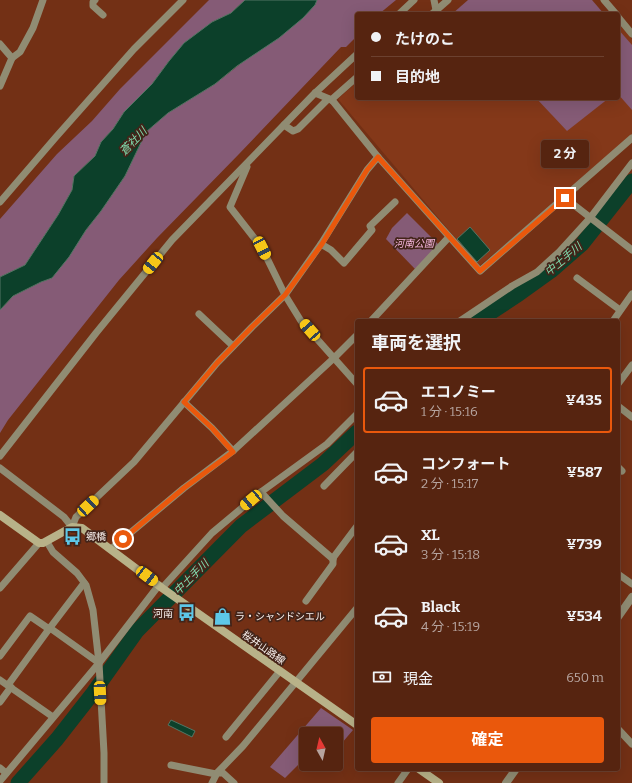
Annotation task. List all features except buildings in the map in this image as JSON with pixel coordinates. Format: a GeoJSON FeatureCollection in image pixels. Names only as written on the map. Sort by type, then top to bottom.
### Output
{"type":"FeatureCollection","features":[{"type":"Feature","properties":{"kind":"main road"},"geometry":{"type":"LineString","coordinates":[[0,515],[43,542],[72,527]]}},
{"type":"Feature","properties":{"kind":"main road","name":"桜井山路線"},"geometry":{"type":"LineString","coordinates":[[72,527],[82,528],[160,587],[355,724]]}},
{"type":"Feature","properties":{"kind":"main road"},"geometry":{"type":"LineString","coordinates":[[422,771],[438,783]]}},
{"type":"Feature","properties":{"kind":"street"},"geometry":{"type":"LineString","coordinates":[[0,86],[12,58],[20,52],[33,28],[44,0]]}},
{"type":"Feature","properties":{"kind":"street"},"geometry":{"type":"LineString","coordinates":[[95,0],[93,2],[93,6],[103,15]]}},
{"type":"Feature","properties":{"kind":"street"},"geometry":{"type":"LineString","coordinates":[[0,202],[134,49],[183,0]]}},
{"type":"Feature","properties":{"kind":"street"},"geometry":{"type":"LineString","coordinates":[[401,12],[414,0]]}},
{"type":"Feature","properties":{"kind":"street"},"geometry":{"type":"LineString","coordinates":[[434,0],[434,12]]}},
{"type":"Feature","properties":{"kind":"street"},"geometry":{"type":"LineString","coordinates":[[434,12],[448,0]]}},
{"type":"Feature","properties":{"kind":"street"},"geometry":{"type":"LineString","coordinates":[[607,1],[615,12]]}},
{"type":"Feature","properties":{"kind":"street"},"geometry":{"type":"LineString","coordinates":[[620,19],[632,34]]}},
{"type":"Feature","properties":{"kind":"street"},"geometry":{"type":"LineString","coordinates":[[0,44],[12,58]]}},
{"type":"Feature","properties":{"kind":"street"},"geometry":{"type":"LineString","coordinates":[[0,456],[96,333],[172,240],[315,93],[355,56]]}},
{"type":"Feature","properties":{"kind":"street"},"geometry":{"type":"LineString","coordinates":[[284,125],[293,131],[298,129],[330,99],[355,79]]}},
{"type":"Feature","properties":{"kind":"street"},"geometry":{"type":"LineString","coordinates":[[315,93],[330,99],[378,157],[480,271],[632,138]]}},
{"type":"Feature","properties":{"kind":"street"},"geometry":{"type":"LineString","coordinates":[[72,527],[76,516],[134,462],[217,363],[285,295],[322,244],[367,170],[378,157]]}},
{"type":"Feature","properties":{"kind":"street"},"geometry":{"type":"LineString","coordinates":[[248,162],[230,207],[262,248],[285,295],[301,321],[355,382]]}},
{"type":"Feature","properties":{"kind":"street"},"geometry":{"type":"LineString","coordinates":[[463,319],[512,286],[537,272],[560,252],[590,218],[630,168]]}},
{"type":"Feature","properties":{"kind":"street"},"geometry":{"type":"LineString","coordinates":[[565,198],[632,250]]}},
{"type":"Feature","properties":{"kind":"street"},"geometry":{"type":"LineString","coordinates":[[322,244],[331,250],[344,263],[372,230],[370,226],[395,202]]}},
{"type":"Feature","properties":{"kind":"street"},"geometry":{"type":"LineString","coordinates":[[373,319],[449,237]]}},
{"type":"Feature","properties":{"kind":"street"},"geometry":{"type":"LineString","coordinates":[[577,278],[620,310]]}},
{"type":"Feature","properties":{"kind":"street"},"geometry":{"type":"LineString","coordinates":[[613,319],[632,294]]}},
{"type":"Feature","properties":{"kind":"street"},"geometry":{"type":"LineString","coordinates":[[199,314],[233,346]]}},
{"type":"Feature","properties":{"kind":"street"},"geometry":{"type":"LineString","coordinates":[[111,549],[184,488],[233,452],[355,337]]}},
{"type":"Feature","properties":{"kind":"street"},"geometry":{"type":"LineString","coordinates":[[620,381],[632,365]]}},
{"type":"Feature","properties":{"kind":"street"},"geometry":{"type":"LineString","coordinates":[[184,402],[212,428],[233,452]]}},
{"type":"Feature","properties":{"kind":"street"},"geometry":{"type":"LineString","coordinates":[[620,408],[632,417]]}},
{"type":"Feature","properties":{"kind":"street"},"geometry":{"type":"LineString","coordinates":[[0,781],[99,663],[160,587],[212,533],[262,492],[327,444],[355,416]]}},
{"type":"Feature","properties":{"kind":"street"},"geometry":{"type":"LineString","coordinates":[[324,486],[355,454]]}},
{"type":"Feature","properties":{"kind":"street"},"geometry":{"type":"LineString","coordinates":[[0,468],[64,517],[72,527]]}},
{"type":"Feature","properties":{"kind":"street"},"geometry":{"type":"LineString","coordinates":[[262,492],[283,516],[333,559]]}},
{"type":"Feature","properties":{"kind":"street"},"geometry":{"type":"LineString","coordinates":[[306,601],[333,564],[333,559],[355,529]]}},
{"type":"Feature","properties":{"kind":"street"},"geometry":{"type":"LineString","coordinates":[[0,588],[43,542],[77,573],[84,583],[93,610],[99,663],[104,753],[104,783]]}},
{"type":"Feature","properties":{"kind":"street"},"geometry":{"type":"LineString","coordinates":[[620,575],[632,584]]}},
{"type":"Feature","properties":{"kind":"street"},"geometry":{"type":"LineString","coordinates":[[0,702],[50,628],[84,583]]}},
{"type":"Feature","properties":{"kind":"street"},"geometry":{"type":"LineString","coordinates":[[620,614],[632,597]]}},
{"type":"Feature","properties":{"kind":"street"},"geometry":{"type":"LineString","coordinates":[[212,783],[217,774],[243,746],[355,610]]}},
{"type":"Feature","properties":{"kind":"street"},"geometry":{"type":"LineString","coordinates":[[0,656],[30,616],[50,628],[99,663]]}},
{"type":"Feature","properties":{"kind":"street"},"geometry":{"type":"LineString","coordinates":[[226,737],[280,671]]}},
{"type":"Feature","properties":{"kind":"street"},"geometry":{"type":"LineString","coordinates":[[0,680],[53,717]]}},
{"type":"Feature","properties":{"kind":"street"},"geometry":{"type":"LineString","coordinates":[[620,731],[632,744]]}},
{"type":"Feature","properties":{"kind":"street"},"geometry":{"type":"LineString","coordinates":[[171,765],[217,774],[223,773],[234,783]]}},
{"type":"Feature","properties":{"kind":"street"},"geometry":{"type":"LineString","coordinates":[[0,768],[6,773]]}},
{"type":"Feature","properties":{"kind":"street"},"geometry":{"type":"LineString","coordinates":[[398,783],[407,771]]}},
{"type":"Feature","properties":{"kind":"street"},"geometry":{"type":"LineString","coordinates":[[506,783],[515,771]]}},
{"type":"Feature","properties":{"kind":"shaded area"},"geometry":{"type":"Polygon","coordinates":[[[620,25],[632,39],[632,134],[563,196],[479,266],[338,99],[355,84],[355,100],[620,100],[620,25]]]}},
{"type":"Feature","properties":{"kind":"green space"},"geometry":{"type":"Polygon","coordinates":[[[209,0],[245,0],[231,13],[212,22],[169,61],[152,84],[124,112],[113,129],[101,142],[95,156],[74,176],[72,190],[58,215],[25,265],[0,277],[0,219],[57,154],[92,121],[120,89],[209,0]]]}},
{"type":"Feature","properties":{"kind":"green space"},"geometry":{"type":"Polygon","coordinates":[[[317,0],[396,0],[381,12],[355,12],[355,38],[346,47],[341,47],[157,238],[119,280],[8,420],[0,433],[0,310],[13,296],[52,278],[125,176],[146,132],[168,113],[215,84],[315,5],[317,0]]]}},
{"type":"Feature","properties":{"kind":"green space"},"geometry":{"type":"Polygon","coordinates":[[[468,0],[592,0],[602,12],[454,12],[468,0]]]}},
{"type":"Feature","properties":{"kind":"green space"},"geometry":{"type":"Polygon","coordinates":[[[620,31],[632,45],[632,110],[620,96],[620,31]]]}},
{"type":"Feature","properties":{"kind":"green space"},"geometry":{"type":"Polygon","coordinates":[[[538,100],[606,100],[567,131],[538,100]]]}},
{"type":"Feature","properties":{"kind":"green space","name":"河南公園"},"geometry":{"type":"Polygon","coordinates":[[[407,213],[439,245],[415,269],[386,239],[392,228],[407,213]]]}},
{"type":"Feature","properties":{"kind":"green space"},"geometry":{"type":"Polygon","coordinates":[[[321,708],[353,730],[343,742],[343,727],[305,727],[321,708]]]}},
{"type":"Feature","properties":{"kind":"green space"},"geometry":{"type":"Polygon","coordinates":[[[299,733],[299,764],[285,778],[270,767],[299,733]]]}},
{"type":"Feature","properties":{"kind":"water","name":"蒼社川"},"geometry":{"type":"Polygon","coordinates":[[[245,0],[317,0],[315,5],[303,18],[279,38],[237,66],[215,84],[168,113],[146,132],[125,176],[86,230],[69,257],[52,278],[13,296],[0,310],[0,277],[25,265],[58,215],[72,190],[74,176],[95,156],[101,142],[113,129],[124,112],[152,84],[184,43],[212,22],[231,13],[245,0]]]}},
{"type":"Feature","properties":{"kind":"water"},"geometry":{"type":"Polygon","coordinates":[[[470,227],[490,250],[477,262],[457,239],[470,227]]]}},
{"type":"Feature","properties":{"kind":"water"},"geometry":{"type":"Polygon","coordinates":[[[171,720],[195,731],[192,737],[168,725],[171,720]]]}},
{"type":"Feature","properties":{"kind":"waterway","name":"中土手川"},"geometry":{"type":"LineString","coordinates":[[481,319],[551,271],[582,244],[632,181]]}},
{"type":"Feature","properties":{"kind":"waterway","name":"中土手川"},"geometry":{"type":"LineString","coordinates":[[18,783],[57,739],[93,693],[137,631],[241,526],[323,464],[355,434]]}},
{"type":"Feature","properties":{"kind":"place","name":"郷橋"},"geometry":{"type":"Point","coordinates":[73,536]}},
{"type":"Feature","properties":{"kind":"place","name":"河南"},"geometry":{"type":"Point","coordinates":[186,613]}},
{"type":"Feature","properties":{"kind":"place","name":"ラ・シャンドシエル"},"geometry":{"type":"Point","coordinates":[222,616]}},
{"type":"Feature","properties":{"kind":"route"},"geometry":{"type":"LineString","coordinates":[[123,539],[184,488],[233,452],[212,428],[184,402],[217,363],[285,295],[322,244],[367,170],[378,157],[480,271],[565,198]]}}]}
